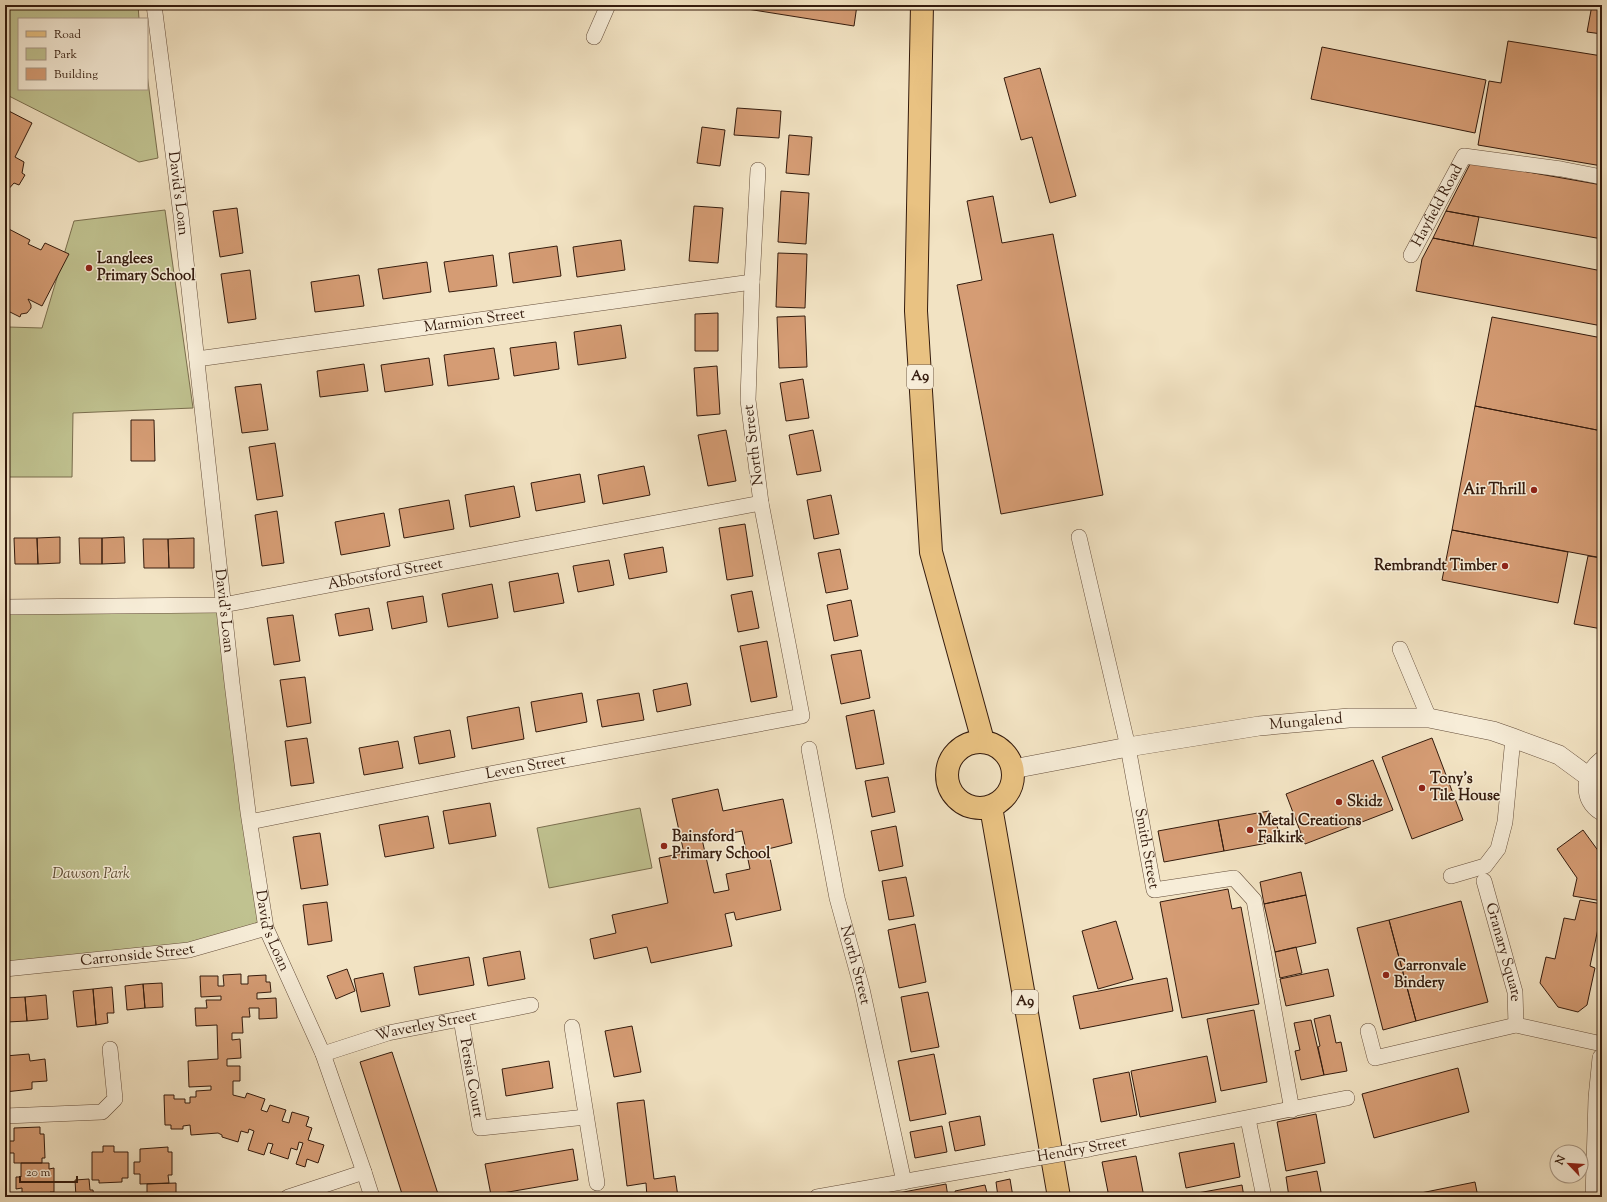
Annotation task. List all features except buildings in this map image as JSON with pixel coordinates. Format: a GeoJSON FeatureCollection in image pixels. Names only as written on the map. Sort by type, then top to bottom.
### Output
{"type":"FeatureCollection","features":[{"type":"Feature","properties":{"kind":"main road","name":"A9"},"geometry":{"type":"LineString","coordinates":[[922,5],[916,311],[931,552],[983,741]]}},
{"type":"Feature","properties":{"kind":"main road"},"geometry":{"type":"LineString","coordinates":[[983,741],[994,744],[1003,750],[1010,759],[1013,769],[1013,781],[1009,792],[1001,801],[990,807],[979,808],[967,806],[957,800],[950,790],[947,779],[948,767],[952,756],[961,748],[971,743],[983,741]]}},
{"type":"Feature","properties":{"kind":"main road","name":"A9"},"geometry":{"type":"LineString","coordinates":[[990,807],[1059,1197]]}},
{"type":"Feature","properties":{"kind":"street","name":"David's Loan"},"geometry":{"type":"LineString","coordinates":[[154,5],[181,215],[223,605],[250,822],[266,928],[323,1054],[372,1197]]}},
{"type":"Feature","properties":{"kind":"street"},"geometry":{"type":"LineString","coordinates":[[594,37],[608,5]]}},
{"type":"Feature","properties":{"kind":"street","name":"Hayfield Road"},"geometry":{"type":"LineString","coordinates":[[1411,255],[1464,156],[1561,169],[1602,177]]}},
{"type":"Feature","properties":{"kind":"street","name":"North Street"},"geometry":{"type":"LineString","coordinates":[[758,170],[748,400],[761,503],[802,716]]}},
{"type":"Feature","properties":{"kind":"street","name":"Marmion Street"},"geometry":{"type":"LineString","coordinates":[[197,359],[752,282]]}},
{"type":"Feature","properties":{"kind":"street","name":"Abbotsford Street"},"geometry":{"type":"LineString","coordinates":[[5,607],[223,605],[761,503]]}},
{"type":"Feature","properties":{"kind":"street","name":"Smith Street"},"geometry":{"type":"LineString","coordinates":[[1079,537],[1128,747],[1154,890],[1234,878],[1254,900],[1292,1110]]}},
{"type":"Feature","properties":{"kind":"street"},"geometry":{"type":"LineString","coordinates":[[1400,649],[1429,718]]}},
{"type":"Feature","properties":{"kind":"street","name":"Leven Street"},"geometry":{"type":"LineString","coordinates":[[250,822],[489,774],[802,716]]}},
{"type":"Feature","properties":{"kind":"street","name":"Mungalend"},"geometry":{"type":"LineString","coordinates":[[1013,769],[1128,747],[1259,726],[1349,718],[1429,718],[1493,731],[1513,738],[1559,755],[1589,777]]}},
{"type":"Feature","properties":{"kind":"street"},"geometry":{"type":"LineString","coordinates":[[1451,876],[1485,866],[1498,849],[1505,822],[1513,738]]}},
{"type":"Feature","properties":{"kind":"street","name":"North Street"},"geometry":{"type":"LineString","coordinates":[[809,749],[837,898],[862,989],[904,1182]]}},
{"type":"Feature","properties":{"kind":"street"},"geometry":{"type":"LineString","coordinates":[[1602,761],[1594,768],[1589,777],[1588,791],[1591,801],[1602,811]]}},
{"type":"Feature","properties":{"kind":"street","name":"Granary Square"},"geometry":{"type":"LineString","coordinates":[[1484,881],[1515,992],[1516,1025]]}},
{"type":"Feature","properties":{"kind":"street","name":"Carronside Street"},"geometry":{"type":"LineString","coordinates":[[5,969],[189,950],[266,928]]}},
{"type":"Feature","properties":{"kind":"street","name":"Waverley Street"},"geometry":{"type":"LineString","coordinates":[[323,1054],[388,1033],[531,1005]]}},
{"type":"Feature","properties":{"kind":"street","name":"Persia Court"},"geometry":{"type":"LineString","coordinates":[[462,1018],[480,1128],[586,1117]]}},
{"type":"Feature","properties":{"kind":"street"},"geometry":{"type":"LineString","coordinates":[[1368,1031],[1375,1058],[1516,1025],[1602,1044]]}},
{"type":"Feature","properties":{"kind":"street"},"geometry":{"type":"LineString","coordinates":[[572,1027],[597,1183]]}},
{"type":"Feature","properties":{"kind":"street"},"geometry":{"type":"LineString","coordinates":[[5,1116],[102,1112],[115,1099],[110,1049]]}},
{"type":"Feature","properties":{"kind":"street"},"geometry":{"type":"LineString","coordinates":[[1595,1197],[1598,1098],[1602,1058]]}},
{"type":"Feature","properties":{"kind":"street","name":"Hendry Street"},"geometry":{"type":"LineString","coordinates":[[822,1197],[1089,1149],[1248,1119],[1347,1098]]}},
{"type":"Feature","properties":{"kind":"street"},"geometry":{"type":"LineString","coordinates":[[1248,1119],[1264,1197]]}},
{"type":"Feature","properties":{"kind":"street"},"geometry":{"type":"LineString","coordinates":[[288,1197],[364,1172]]}},
{"type":"Feature","properties":{"kind":"green space"},"geometry":{"type":"Polygon","coordinates":[[[5,5],[138,5],[139,18],[18,18],[18,90],[148,90],[148,82],[158,158],[139,162],[5,94],[5,5]]]}},
{"type":"Feature","properties":{"kind":"green space"},"geometry":{"type":"Polygon","coordinates":[[[165,210],[193,408],[73,413],[72,477],[5,477],[5,326],[42,328],[74,221],[165,210]]]}},
{"type":"Feature","properties":{"kind":"green space","name":"Dawson Park"},"geometry":{"type":"Polygon","coordinates":[[[223,605],[266,928],[189,950],[5,969],[5,607],[223,605]]]}},
{"type":"Feature","properties":{"kind":"green space"},"geometry":{"type":"Polygon","coordinates":[[[640,808],[652,868],[549,888],[537,828],[640,808]]]}},
{"type":"Feature","properties":{"kind":"place","name":"Langlees Primary School"},"geometry":{"type":"Point","coordinates":[89,268]}},
{"type":"Feature","properties":{"kind":"place","name":"Air Thrill"},"geometry":{"type":"Point","coordinates":[1534,490]}},
{"type":"Feature","properties":{"kind":"place","name":"Rembrandt Timber"},"geometry":{"type":"Point","coordinates":[1505,566]}},
{"type":"Feature","properties":{"kind":"place","name":"Tony's Tile House"},"geometry":{"type":"Point","coordinates":[1422,788]}},
{"type":"Feature","properties":{"kind":"place","name":"Skidz"},"geometry":{"type":"Point","coordinates":[1339,802]}},
{"type":"Feature","properties":{"kind":"place","name":"Metal Creations Falkirk"},"geometry":{"type":"Point","coordinates":[1250,830]}},
{"type":"Feature","properties":{"kind":"place","name":"Bainsford Primary School"},"geometry":{"type":"Point","coordinates":[664,846]}},
{"type":"Feature","properties":{"kind":"place","name":"Carronvale Bindery"},"geometry":{"type":"Point","coordinates":[1386,975]}}]}
